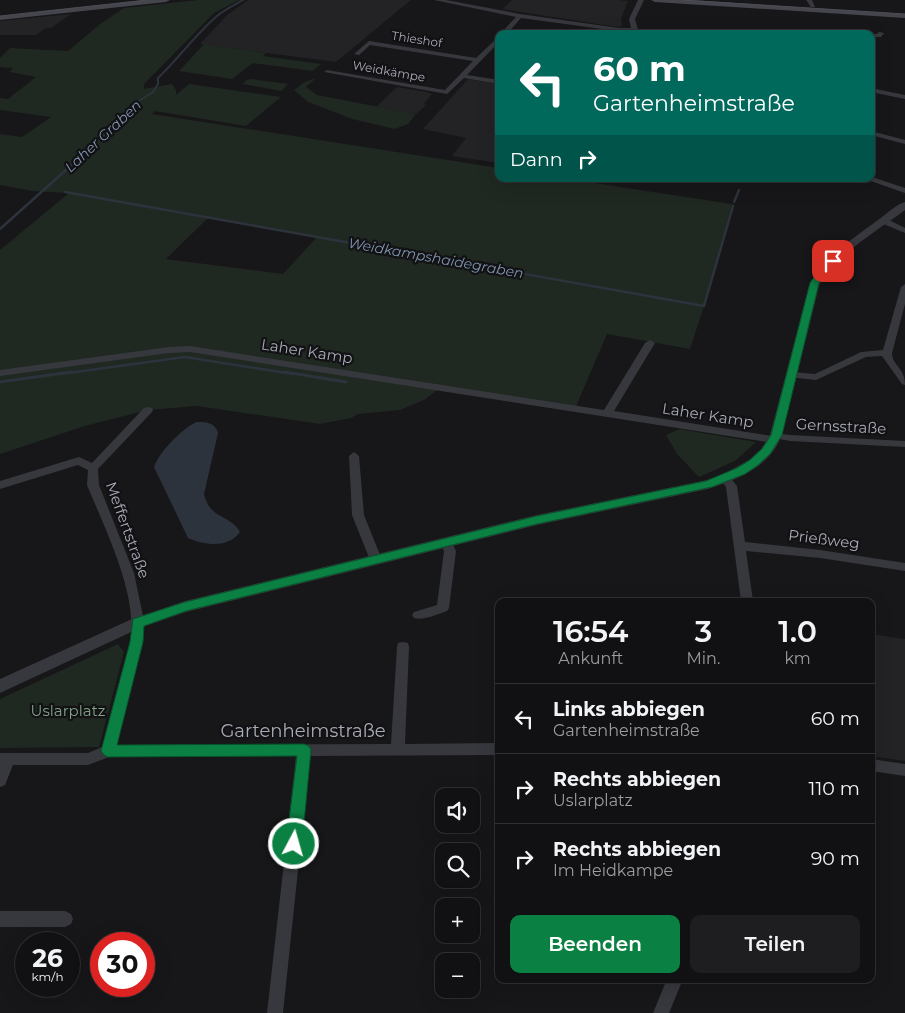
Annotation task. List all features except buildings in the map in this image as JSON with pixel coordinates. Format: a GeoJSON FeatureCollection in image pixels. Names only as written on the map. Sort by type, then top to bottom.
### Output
{"type":"FeatureCollection","features":[{"type":"Feature","properties":{"kind":"main road"},"geometry":{"type":"LineString","coordinates":[[0,13],[126,0]]}},
{"type":"Feature","properties":{"kind":"main road"},"geometry":{"type":"LineString","coordinates":[[0,18],[166,0]]}},
{"type":"Feature","properties":{"kind":"main road"},"geometry":{"type":"LineString","coordinates":[[656,0],[905,16]]}},
{"type":"Feature","properties":{"kind":"main road"},"geometry":{"type":"LineString","coordinates":[[719,0],[811,3],[905,12]]}},
{"type":"Feature","properties":{"kind":"street"},"geometry":{"type":"LineString","coordinates":[[437,0],[520,16],[620,30]]}},
{"type":"Feature","properties":{"kind":"street"},"geometry":{"type":"LineString","coordinates":[[634,30],[632,20],[641,0]]}},
{"type":"Feature","properties":{"kind":"street"},"geometry":{"type":"LineString","coordinates":[[506,30],[520,16]]}},
{"type":"Feature","properties":{"kind":"street"},"geometry":{"type":"LineString","coordinates":[[875,36],[879,36],[880,32]]}},
{"type":"Feature","properties":{"kind":"street"},"geometry":{"type":"LineString","coordinates":[[462,76],[495,42]]}},
{"type":"Feature","properties":{"kind":"street","name":"Thieshof"},"geometry":{"type":"LineString","coordinates":[[357,54],[370,43],[477,60]]}},
{"type":"Feature","properties":{"kind":"street","name":"Weidkämpe"},"geometry":{"type":"LineString","coordinates":[[327,72],[446,92],[462,76]]}},
{"type":"Feature","properties":{"kind":"street"},"geometry":{"type":"LineString","coordinates":[[462,76],[495,81]]}},
{"type":"Feature","properties":{"kind":"street"},"geometry":{"type":"LineString","coordinates":[[875,91],[905,97]]}},
{"type":"Feature","properties":{"kind":"street"},"geometry":{"type":"LineString","coordinates":[[875,134],[905,142]]}},
{"type":"Feature","properties":{"kind":"street"},"geometry":{"type":"LineString","coordinates":[[875,181],[905,191]]}},
{"type":"Feature","properties":{"kind":"street"},"geometry":{"type":"LineString","coordinates":[[0,686],[138,623],[185,607],[537,520],[725,479],[754,463],[766,452],[775,437],[814,286],[819,274],[905,205]]}},
{"type":"Feature","properties":{"kind":"street"},"geometry":{"type":"LineString","coordinates":[[884,221],[905,231]]}},
{"type":"Feature","properties":{"kind":"street"},"geometry":{"type":"LineString","coordinates":[[905,288],[887,353],[887,358],[905,382]]}},
{"type":"Feature","properties":{"kind":"street"},"geometry":{"type":"LineString","coordinates":[[894,332],[905,335]]}},
{"type":"Feature","properties":{"kind":"street"},"geometry":{"type":"LineString","coordinates":[[607,414],[650,343]]}},
{"type":"Feature","properties":{"kind":"street","name":"Laher Kamp"},"geometry":{"type":"LineString","coordinates":[[0,373],[190,349],[607,414],[775,437]]}},
{"type":"Feature","properties":{"kind":"street"},"geometry":{"type":"LineString","coordinates":[[792,376],[816,377],[864,354],[887,353]]}},
{"type":"Feature","properties":{"kind":"street","name":"Meffertstraße"},"geometry":{"type":"LineString","coordinates":[[138,623],[128,573],[93,485],[93,468],[148,410]]}},
{"type":"Feature","properties":{"kind":"street","name":"Gernsstraße"},"geometry":{"type":"LineString","coordinates":[[775,437],[905,444]]}},
{"type":"Feature","properties":{"kind":"street"},"geometry":{"type":"LineString","coordinates":[[354,456],[358,514],[376,560]]}},
{"type":"Feature","properties":{"kind":"street"},"geometry":{"type":"LineString","coordinates":[[0,485],[79,461],[93,468]]}},
{"type":"Feature","properties":{"kind":"street"},"geometry":{"type":"LineString","coordinates":[[725,479],[731,486],[747,598]]}},
{"type":"Feature","properties":{"kind":"street"},"geometry":{"type":"LineString","coordinates":[[418,615],[443,608],[450,551],[446,542]]}},
{"type":"Feature","properties":{"kind":"street","name":"Prießweg"},"geometry":{"type":"LineString","coordinates":[[739,546],[820,554],[905,567]]}},
{"type":"Feature","properties":{"kind":"street"},"geometry":{"type":"LineString","coordinates":[[0,782],[4,759],[88,759],[108,751],[137,642],[138,623]]}},
{"type":"Feature","properties":{"kind":"street"},"geometry":{"type":"LineString","coordinates":[[398,749],[403,647]]}},
{"type":"Feature","properties":{"kind":"street","name":"Gartenheimstraße"},"geometry":{"type":"LineString","coordinates":[[108,751],[495,749]]}},
{"type":"Feature","properties":{"kind":"street"},"geometry":{"type":"LineString","coordinates":[[275,1013],[304,750]]}},
{"type":"Feature","properties":{"kind":"street"},"geometry":{"type":"LineString","coordinates":[[875,766],[905,770]]}},
{"type":"Feature","properties":{"kind":"street"},"geometry":{"type":"LineString","coordinates":[[0,919],[65,919]]}},
{"type":"Feature","properties":{"kind":"street"},"geometry":{"type":"LineString","coordinates":[[661,1013],[673,983]]}},
{"type":"Feature","properties":{"kind":"shaded area"},"geometry":{"type":"Polygon","coordinates":[[[248,0],[411,0],[336,62],[200,44],[227,15],[248,0]]]}},
{"type":"Feature","properties":{"kind":"shaded area"},"geometry":{"type":"Polygon","coordinates":[[[512,0],[628,1],[621,19],[622,26],[617,27],[502,9],[512,0]]]}},
{"type":"Feature","properties":{"kind":"shaded area"},"geometry":{"type":"Polygon","coordinates":[[[71,14],[51,28],[46,28],[36,35],[0,35],[0,21],[71,14]]]}},
{"type":"Feature","properties":{"kind":"shaded area"},"geometry":{"type":"Polygon","coordinates":[[[468,79],[495,83],[495,162],[452,156],[466,138],[423,129],[468,79]]]}},
{"type":"Feature","properties":{"kind":"shaded area"},"geometry":{"type":"Polygon","coordinates":[[[397,87],[432,94],[424,104],[426,105],[416,114],[376,107],[397,87]]]}},
{"type":"Feature","properties":{"kind":"shaded area"},"geometry":{"type":"Polygon","coordinates":[[[196,422],[212,425],[217,429],[218,433],[204,494],[207,502],[215,513],[231,522],[240,532],[229,541],[222,543],[208,544],[188,538],[154,467],[161,454],[172,442],[184,430],[196,422]]]}},
{"type":"Feature","properties":{"kind":"shaded area"},"geometry":{"type":"Polygon","coordinates":[[[875,635],[905,639],[905,761],[875,757],[875,635]]]}},
{"type":"Feature","properties":{"kind":"green space"},"geometry":{"type":"Polygon","coordinates":[[[199,0],[239,0],[214,13],[145,83],[143,89],[172,84],[176,90],[176,95],[189,84],[281,97],[246,126],[155,111],[152,114],[495,167],[495,182],[588,182],[732,204],[690,349],[607,334],[575,409],[441,387],[424,400],[400,410],[358,414],[351,418],[320,424],[197,406],[148,410],[85,426],[0,454],[0,250],[69,193],[32,191],[0,185],[0,134],[22,137],[51,117],[0,110],[0,98],[8,99],[36,77],[10,72],[13,68],[0,67],[0,58],[10,48],[68,51],[100,24],[124,8],[199,0]],[[208,218],[166,259],[283,274],[317,237],[208,218]]]}},
{"type":"Feature","properties":{"kind":"green space"},"geometry":{"type":"Polygon","coordinates":[[[204,44],[266,53],[263,56],[321,64],[313,71],[253,63],[232,79],[179,71],[204,44]]]}},
{"type":"Feature","properties":{"kind":"green space"},"geometry":{"type":"Polygon","coordinates":[[[315,79],[306,87],[317,95],[416,114],[408,124],[395,129],[352,119],[308,102],[294,90],[315,79]]]}},
{"type":"Feature","properties":{"kind":"green space"},"geometry":{"type":"Polygon","coordinates":[[[246,80],[288,84],[281,91],[243,84],[246,80]]]}},
{"type":"Feature","properties":{"kind":"green space"},"geometry":{"type":"Polygon","coordinates":[[[679,429],[756,442],[735,461],[699,477],[677,454],[666,435],[679,429]]]}},
{"type":"Feature","properties":{"kind":"green space","name":"Uslarplatz"},"geometry":{"type":"Polygon","coordinates":[[[118,644],[124,652],[99,747],[0,748],[0,699],[118,644]]]}},
{"type":"Feature","properties":{"kind":"waterway","name":"Laher Graben"},"geometry":{"type":"LineString","coordinates":[[74,162],[118,123],[131,106],[153,92],[158,84],[158,78],[209,23],[243,0]]}},
{"type":"Feature","properties":{"kind":"waterway","name":"Laher Graben"},"geometry":{"type":"LineString","coordinates":[[0,229],[76,161]]}},
{"type":"Feature","properties":{"kind":"waterway","name":"Weidkampshaidegraben"},"geometry":{"type":"LineString","coordinates":[[734,202],[739,190]]}},
{"type":"Feature","properties":{"kind":"waterway","name":"Weidkampshaidegraben"},"geometry":{"type":"LineString","coordinates":[[65,192],[704,306],[733,206]]}},
{"type":"Feature","properties":{"kind":"waterway"},"geometry":{"type":"LineString","coordinates":[[61,374],[185,357],[293,374]]}},
{"type":"Feature","properties":{"kind":"waterway"},"geometry":{"type":"LineString","coordinates":[[0,382],[71,372]]}},
{"type":"Feature","properties":{"kind":"waterway"},"geometry":{"type":"LineString","coordinates":[[285,372],[346,382]]}},
{"type":"Feature","properties":{"kind":"tram line"},"geometry":{"type":"LineString","coordinates":[[0,16],[147,0]]}},
{"type":"Feature","properties":{"kind":"tram line"},"geometry":{"type":"LineString","coordinates":[[682,0],[905,14]]}},
{"type":"Feature","properties":{"kind":"route"},"geometry":{"type":"LineString","coordinates":[[294,844],[304,750],[108,751],[137,642],[138,623],[185,607],[537,520],[708,484],[725,479],[741,471],[766,452],[774,440],[815,283],[819,274],[833,261]]}}]}
